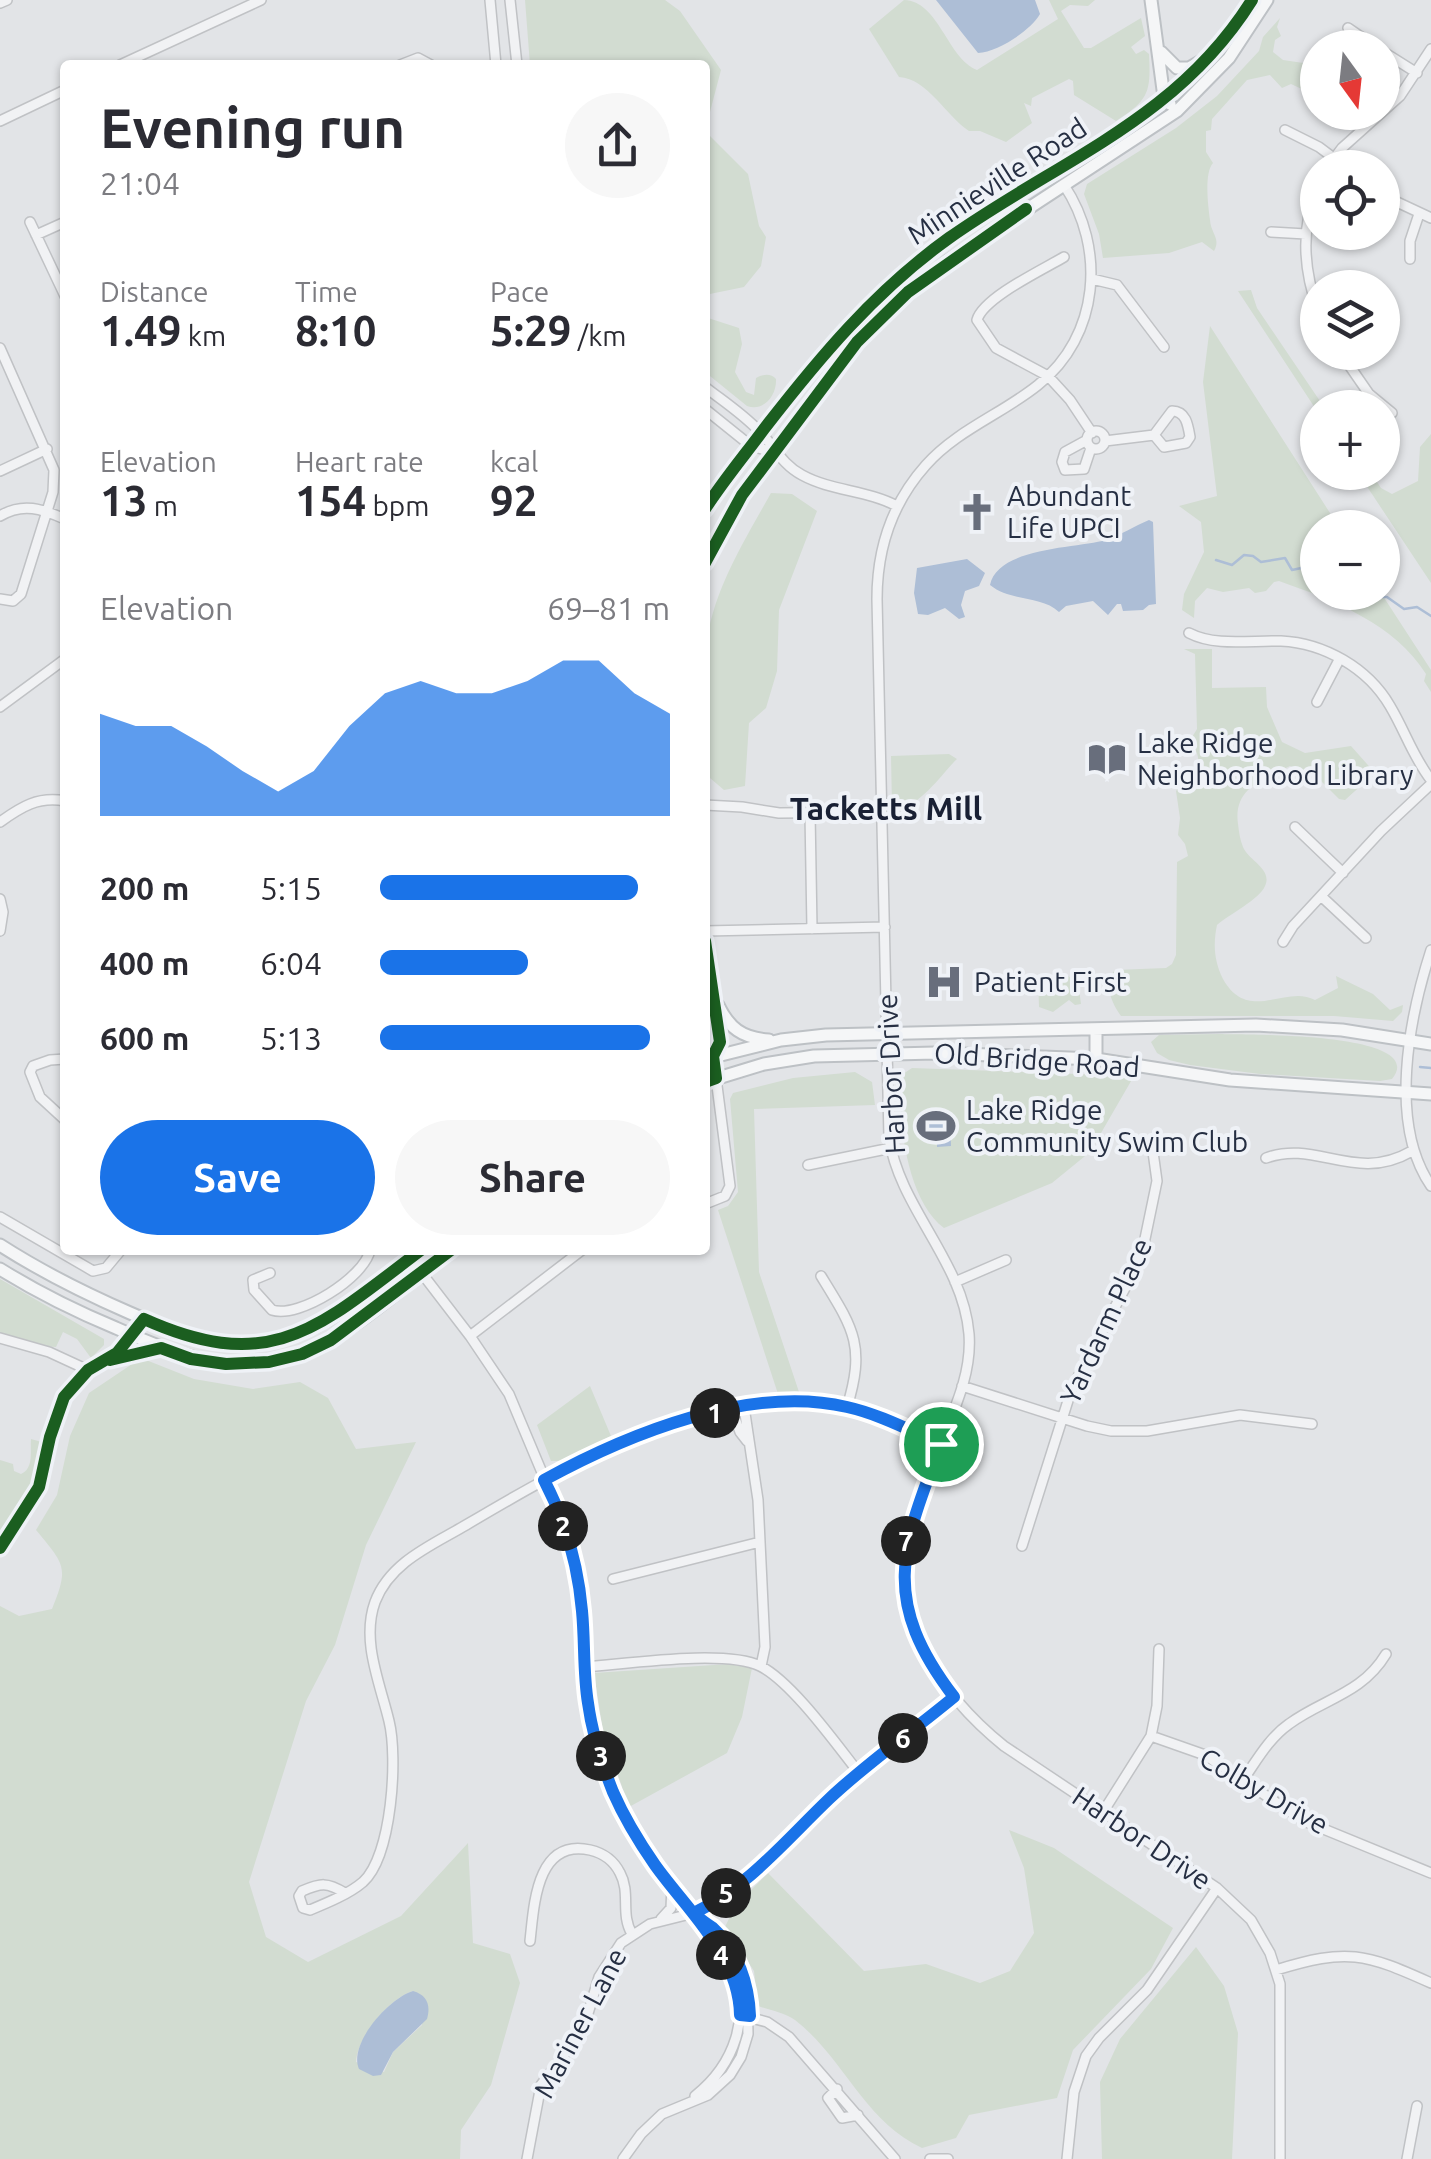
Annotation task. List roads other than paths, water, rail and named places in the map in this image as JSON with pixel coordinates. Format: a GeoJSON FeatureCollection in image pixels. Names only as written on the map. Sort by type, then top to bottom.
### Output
{"type":"FeatureCollection","features":[{"type":"Feature","properties":{"kind":"main road"},"geometry":{"type":"LineString","coordinates":[[1002,225],[1038,194],[1165,108],[1151,0]]}},
{"type":"Feature","properties":{"kind":"main road","name":"Minnieville Road"},"geometry":{"type":"LineString","coordinates":[[710,502],[836,340],[912,266],[970,224],[1166,100],[1213,54],[1252,0]]}},
{"type":"Feature","properties":{"kind":"main road","name":"Minnieville Road"},"geometry":{"type":"LineString","coordinates":[[710,553],[726,519],[773,452],[835,368],[879,318],[939,268],[1177,110],[1229,58],[1267,0]]}},
{"type":"Feature","properties":{"kind":"main road"},"geometry":{"type":"LineString","coordinates":[[1158,49],[1169,64],[1181,69],[1213,54]]}},
{"type":"Feature","properties":{"kind":"main road"},"geometry":{"type":"LineString","coordinates":[[1166,100],[1177,110]]}},
{"type":"Feature","properties":{"kind":"main road"},"geometry":{"type":"LineString","coordinates":[[710,972],[720,1042],[710,1052]]}},
{"type":"Feature","properties":{"kind":"main road"},"geometry":{"type":"LineString","coordinates":[[714,996],[724,1018],[735,1030],[753,1038],[781,1040]]}},
{"type":"Feature","properties":{"kind":"main road","name":"Old Bridge Road"},"geometry":{"type":"LineString","coordinates":[[710,1054],[781,1040],[887,1032],[1256,1025],[1342,1030],[1431,1044]]}},
{"type":"Feature","properties":{"kind":"main road"},"geometry":{"type":"LineString","coordinates":[[1096,1028],[1096,1059]]}},
{"type":"Feature","properties":{"kind":"main road","name":"Old Bridge Road"},"geometry":{"type":"LineString","coordinates":[[710,1080],[786,1060],[888,1053],[1096,1059],[1230,1080],[1431,1094]]}},
{"type":"Feature","properties":{"kind":"main road"},"geometry":{"type":"LineString","coordinates":[[0,1245],[78,1290],[173,1332],[213,1344],[245,1345],[280,1340],[330,1318],[409,1255]]}},
{"type":"Feature","properties":{"kind":"main road"},"geometry":{"type":"LineString","coordinates":[[0,1268],[56,1301],[161,1348],[192,1359],[226,1364],[287,1359],[331,1340],[444,1255]]}},
{"type":"Feature","properties":{"kind":"main road"},"geometry":{"type":"LineString","coordinates":[[106,1362],[161,1348]]}},
{"type":"Feature","properties":{"kind":"street"},"geometry":{"type":"LineString","coordinates":[[131,60],[260,0]]}},
{"type":"Feature","properties":{"kind":"street"},"geometry":{"type":"LineString","coordinates":[[490,0],[496,60]]}},
{"type":"Feature","properties":{"kind":"street"},"geometry":{"type":"LineString","coordinates":[[510,0],[516,60]]}},
{"type":"Feature","properties":{"kind":"street"},"geometry":{"type":"LineString","coordinates":[[1343,150],[1392,104],[1431,49]]}},
{"type":"Feature","properties":{"kind":"street"},"geometry":{"type":"LineString","coordinates":[[1400,62],[1417,73]]}},
{"type":"Feature","properties":{"kind":"street"},"geometry":{"type":"LineString","coordinates":[[0,121],[60,92]]}},
{"type":"Feature","properties":{"kind":"street"},"geometry":{"type":"LineString","coordinates":[[1284,130],[1322,150]]}},
{"type":"Feature","properties":{"kind":"street","name":"Harbor Drive"},"geometry":{"type":"LineString","coordinates":[[1064,185],[1088,235],[1092,279],[1078,334],[1048,376],[944,447],[920,472],[897,506],[884,537],[877,579],[891,1148],[904,1187],[955,1282],[969,1336],[962,1386],[912,1521],[903,1573],[907,1608],[918,1638],[954,1697],[1004,1746],[1217,1888],[1251,1920],[1276,1970],[1282,2000],[1280,2159]]}},
{"type":"Feature","properties":{"kind":"street"},"geometry":{"type":"LineString","coordinates":[[1400,204],[1431,218]]}},
{"type":"Feature","properties":{"kind":"street"},"geometry":{"type":"LineString","coordinates":[[1410,260],[1410,241],[1419,214]]}},
{"type":"Feature","properties":{"kind":"street"},"geometry":{"type":"LineString","coordinates":[[30,222],[60,285]]}},
{"type":"Feature","properties":{"kind":"street"},"geometry":{"type":"LineString","coordinates":[[36,235],[60,224]]}},
{"type":"Feature","properties":{"kind":"street"},"geometry":{"type":"LineString","coordinates":[[1272,232],[1300,234]]}},
{"type":"Feature","properties":{"kind":"street"},"geometry":{"type":"LineString","coordinates":[[1064,257],[1011,288],[976,317],[996,348],[1048,376],[1070,400],[1090,440],[1100,448],[1105,442],[1154,435],[1169,413],[1175,411],[1186,418],[1190,436],[1186,443],[1164,447],[1154,435]]}},
{"type":"Feature","properties":{"kind":"street"},"geometry":{"type":"LineString","coordinates":[[1092,279],[1116,285],[1164,347]]}},
{"type":"Feature","properties":{"kind":"street"},"geometry":{"type":"LineString","coordinates":[[0,599],[13,600],[21,594],[54,481],[47,449],[2,351]]}},
{"type":"Feature","properties":{"kind":"street"},"geometry":{"type":"LineString","coordinates":[[710,390],[762,432],[773,452]]}},
{"type":"Feature","properties":{"kind":"street"},"geometry":{"type":"LineString","coordinates":[[710,413],[752,446],[773,452],[802,475],[897,506]]}},
{"type":"Feature","properties":{"kind":"street"},"geometry":{"type":"LineString","coordinates":[[0,472],[47,449]]}},
{"type":"Feature","properties":{"kind":"street"},"geometry":{"type":"LineString","coordinates":[[3,514],[24,507],[60,518]]}},
{"type":"Feature","properties":{"kind":"street"},"geometry":{"type":"LineString","coordinates":[[1189,634],[1208,640],[1302,643],[1340,658],[1364,675],[1384,697],[1431,782],[1343,872],[1283,942]]}},
{"type":"Feature","properties":{"kind":"street"},"geometry":{"type":"LineString","coordinates":[[1316,702],[1340,658]]}},
{"type":"Feature","properties":{"kind":"street"},"geometry":{"type":"LineString","coordinates":[[0,707],[60,663]]}},
{"type":"Feature","properties":{"kind":"street"},"geometry":{"type":"LineString","coordinates":[[0,822],[31,802],[60,801]]}},
{"type":"Feature","properties":{"kind":"street"},"geometry":{"type":"LineString","coordinates":[[710,805],[810,813],[882,812]]}},
{"type":"Feature","properties":{"kind":"street"},"geometry":{"type":"LineString","coordinates":[[810,813],[812,928]]}},
{"type":"Feature","properties":{"kind":"street"},"geometry":{"type":"LineString","coordinates":[[1295,827],[1343,872]]}},
{"type":"Feature","properties":{"kind":"street"},"geometry":{"type":"LineString","coordinates":[[1321,896],[1366,938]]}},
{"type":"Feature","properties":{"kind":"street"},"geometry":{"type":"LineString","coordinates":[[0,899],[0,931]]}},
{"type":"Feature","properties":{"kind":"street"},"geometry":{"type":"LineString","coordinates":[[710,931],[885,927]]}},
{"type":"Feature","properties":{"kind":"street"},"geometry":{"type":"LineString","coordinates":[[1431,950],[1410,1039],[1407,1092],[1412,1151],[1431,1186]]}},
{"type":"Feature","properties":{"kind":"street"},"geometry":{"type":"LineString","coordinates":[[60,1059],[44,1061],[30,1072],[40,1096],[60,1115]]}},
{"type":"Feature","properties":{"kind":"street"},"geometry":{"type":"LineString","coordinates":[[710,1080],[730,1186],[724,1196],[710,1202]]}},
{"type":"Feature","properties":{"kind":"street"},"geometry":{"type":"LineString","coordinates":[[808,1164],[891,1148]]}},
{"type":"Feature","properties":{"kind":"street"},"geometry":{"type":"LineString","coordinates":[[1266,1158],[1289,1153],[1367,1165],[1394,1160],[1412,1151]]}},
{"type":"Feature","properties":{"kind":"street","name":"Yardarm Place"},"geometry":{"type":"LineString","coordinates":[[1022,1546],[1081,1368],[1141,1258],[1157,1181],[1152,1152]]}},
{"type":"Feature","properties":{"kind":"street"},"geometry":{"type":"LineString","coordinates":[[0,1217],[60,1252]]}},
{"type":"Feature","properties":{"kind":"street"},"geometry":{"type":"LineString","coordinates":[[65,1255],[93,1271],[106,1268],[117,1255]]}},
{"type":"Feature","properties":{"kind":"street"},"geometry":{"type":"LineString","coordinates":[[270,1274],[253,1280],[254,1290],[272,1310],[293,1312],[318,1300],[362,1268],[368,1255]]}},
{"type":"Feature","properties":{"kind":"street"},"geometry":{"type":"LineString","coordinates":[[413,1255],[509,1394],[559,1513],[577,1573],[590,1720],[612,1790],[641,1844],[698,1917],[714,1930],[738,1964],[748,1989],[745,2016],[722,2069],[689,2100],[651,2123],[623,2159]]}},
{"type":"Feature","properties":{"kind":"street"},"geometry":{"type":"LineString","coordinates":[[470,1336],[575,1255]]}},
{"type":"Feature","properties":{"kind":"street"},"geometry":{"type":"LineString","coordinates":[[955,1282],[1006,1260]]}},
{"type":"Feature","properties":{"kind":"street"},"geometry":{"type":"LineString","coordinates":[[821,1276],[854,1335],[856,1357],[847,1407]]}},
{"type":"Feature","properties":{"kind":"street"},"geometry":{"type":"LineString","coordinates":[[0,1548],[39,1487],[64,1397],[88,1370],[106,1362],[144,1319]]}},
{"type":"Feature","properties":{"kind":"street"},"geometry":{"type":"LineString","coordinates":[[0,1338],[48,1352],[88,1370]]}},
{"type":"Feature","properties":{"kind":"street"},"geometry":{"type":"LineString","coordinates":[[962,1386],[1094,1428],[1129,1432],[1240,1415],[1312,1424]]}},
{"type":"Feature","properties":{"kind":"street"},"geometry":{"type":"LineString","coordinates":[[345,1893],[331,1884],[320,1883],[299,1896],[304,1908],[310,1910],[345,1893],[362,1883],[379,1856],[394,1774],[393,1742],[370,1637],[373,1610],[381,1590],[410,1558],[544,1480],[634,1437],[732,1410],[809,1402],[847,1407],[941,1444]]}},
{"type":"Feature","properties":{"kind":"street"},"geometry":{"type":"LineString","coordinates":[[744,1408],[758,1500],[764,1647],[761,1666]]}},
{"type":"Feature","properties":{"kind":"street"},"geometry":{"type":"LineString","coordinates":[[732,1410],[747,1440]]}},
{"type":"Feature","properties":{"kind":"street"},"geometry":{"type":"LineString","coordinates":[[613,1578],[760,1542]]}},
{"type":"Feature","properties":{"kind":"street"},"geometry":{"type":"LineString","coordinates":[[1102,1812],[1150,1736],[1158,1706],[1159,1649]]}},
{"type":"Feature","properties":{"kind":"street"},"geometry":{"type":"LineString","coordinates":[[1243,1780],[1279,1732],[1353,1690],[1373,1674],[1386,1654]]}},
{"type":"Feature","properties":{"kind":"street"},"geometry":{"type":"LineString","coordinates":[[584,1667],[702,1659],[748,1661],[761,1666],[780,1681],[859,1773]]}},
{"type":"Feature","properties":{"kind":"street","name":"Mariner Lane"},"geometry":{"type":"LineString","coordinates":[[527,2159],[541,2085],[578,2039],[588,2020],[602,1971],[621,1943],[658,1922],[698,1917],[765,1862],[859,1773],[954,1697]]}},
{"type":"Feature","properties":{"kind":"street","name":"Colby Drive"},"geometry":{"type":"LineString","coordinates":[[1150,1736],[1205,1756],[1304,1821],[1431,1872]]}},
{"type":"Feature","properties":{"kind":"street"},"geometry":{"type":"LineString","coordinates":[[530,1941],[540,1878],[550,1862],[574,1849],[603,1855],[617,1867],[625,1888],[626,1921],[632,1934]]}},
{"type":"Feature","properties":{"kind":"street"},"geometry":{"type":"LineString","coordinates":[[658,1922],[671,1908],[672,1886]]}},
{"type":"Feature","properties":{"kind":"street"},"geometry":{"type":"LineString","coordinates":[[1068,2159],[1074,2092],[1086,2056],[1147,1990],[1217,1888]]}},
{"type":"Feature","properties":{"kind":"street"},"geometry":{"type":"LineString","coordinates":[[1276,1970],[1317,1958],[1360,1956],[1380,1960],[1431,1983]]}},
{"type":"Feature","properties":{"kind":"street"},"geometry":{"type":"LineString","coordinates":[[745,2016],[767,2022],[788,2036],[837,2090],[828,2098],[842,2118],[858,2115],[895,2159]]}},
{"type":"Feature","properties":{"kind":"street"},"geometry":{"type":"LineString","coordinates":[[1407,2159],[1417,2106]]}},
{"type":"Feature","properties":{"kind":"street"},"geometry":{"type":"LineString","coordinates":[[930,2159],[948,2159]]}},
{"type":"Feature","properties":{"kind":"water"},"geometry":{"type":"Polygon","coordinates":[[[936,0],[1035,0],[1040,14],[1013,40],[978,53],[936,0]]]}},
{"type":"Feature","properties":{"kind":"water"},"geometry":{"type":"Polygon","coordinates":[[[1149,520],[1153,522],[1156,604],[1143,610],[1123,611],[1121,604],[1117,604],[1108,615],[1093,601],[1066,606],[1059,612],[990,585],[996,572],[1023,556],[1106,540],[1149,520]]]}},
{"type":"Feature","properties":{"kind":"water"},"geometry":{"type":"Polygon","coordinates":[[[967,559],[985,573],[979,586],[965,591],[961,605],[965,617],[959,619],[945,608],[928,615],[918,614],[914,593],[917,568],[967,559]]]}},
{"type":"Feature","properties":{"kind":"water","name":"Lake Ridge Community Swim Club"},"geometry":{"type":"Polygon","coordinates":[[[920,1112],[927,1112],[930,1119],[950,1118],[951,1146],[937,1147],[937,1134],[921,1134],[920,1112]]]}},
{"type":"Feature","properties":{"kind":"water"},"geometry":{"type":"Polygon","coordinates":[[[413,1991],[427,2001],[427,2019],[393,2052],[381,2075],[373,2076],[359,2069],[359,2047],[373,2023],[403,1995],[413,1991]]]}},
{"type":"Feature","properties":{"kind":"waterway"},"geometry":{"type":"LineString","coordinates":[[1216,560],[1232,565],[1244,555],[1261,562],[1285,558],[1292,570],[1300,568]]}},
{"type":"Feature","properties":{"kind":"waterway"},"geometry":{"type":"LineString","coordinates":[[1400,606],[1417,607],[1431,616]]}},
{"type":"Feature","properties":{"kind":"waterway"},"geometry":{"type":"LineString","coordinates":[[1420,1067],[1431,1068]]}},
{"type":"Feature","properties":{"kind":"place","name":"Abundant Life UPCI"},"geometry":{"type":"Point","coordinates":[977,512]}},
{"type":"Feature","properties":{"kind":"place","name":"Lake Ridge Neighborhood Library"},"geometry":{"type":"Point","coordinates":[1107,759]}},
{"type":"Feature","properties":{"kind":"place","name":"Patient First"},"geometry":{"type":"Point","coordinates":[944,982]}},
{"type":"Feature","properties":{"kind":"place","name":"Lake Ridge Community Swim Club"},"geometry":{"type":"Point","coordinates":[936,1126]}},
{"type":"Feature","properties":{"kind":"district","name":"Tacketts Mill"},"geometry":{"type":"Point","coordinates":[886,809]}}]}
